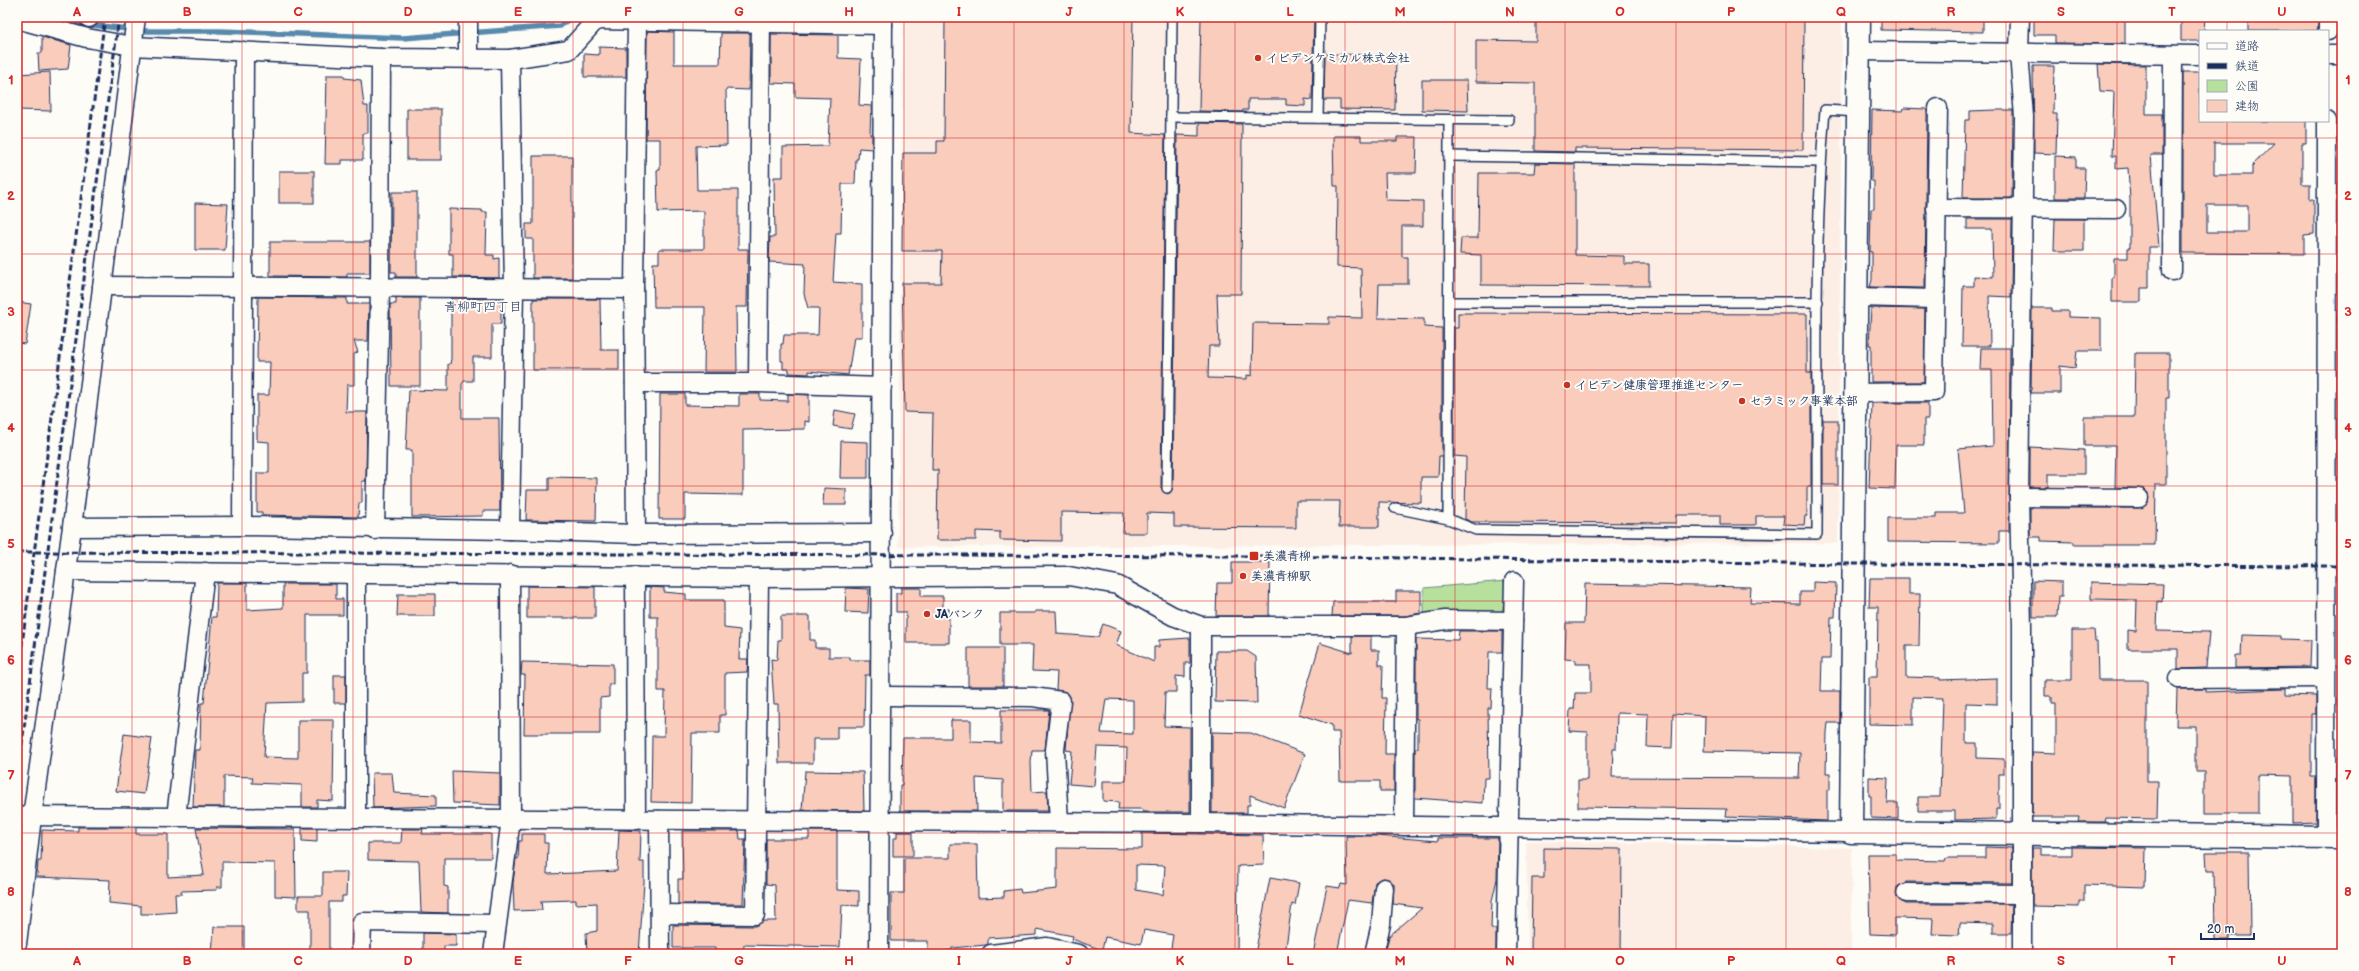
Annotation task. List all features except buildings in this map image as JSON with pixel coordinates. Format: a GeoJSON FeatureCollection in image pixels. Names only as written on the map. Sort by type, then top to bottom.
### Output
{"type":"FeatureCollection","features":[{"type":"Feature","properties":{"kind":"street"},"geometry":{"type":"LineString","coordinates":[[17,944],[24,816],[66,571],[136,17]]}},
{"type":"Feature","properties":{"kind":"street"},"geometry":{"type":"LineString","coordinates":[[1851,832],[1859,17]]}},
{"type":"Feature","properties":{"kind":"street"},"geometry":{"type":"LineString","coordinates":[[2020,17],[2019,53],[2024,117],[2019,497],[2022,626],[2022,954]]}},
{"type":"Feature","properties":{"kind":"street"},"geometry":{"type":"LineString","coordinates":[[2328,17],[2328,30]]}},
{"type":"Feature","properties":{"kind":"street"},"geometry":{"type":"LineString","coordinates":[[17,19],[87,38],[132,46],[244,50],[381,58],[468,51],[510,59],[569,50],[597,19],[637,22],[761,19],[883,21],[882,577],[879,954]]}},
{"type":"Feature","properties":{"kind":"street"},"geometry":{"type":"LineString","coordinates":[[758,383],[761,19]]}},
{"type":"Feature","properties":{"kind":"street"},"geometry":{"type":"LineString","coordinates":[[468,22],[468,51]]}},
{"type":"Feature","properties":{"kind":"street"},"geometry":{"type":"LineString","coordinates":[[636,534],[634,289],[637,22]]}},
{"type":"Feature","properties":{"kind":"street"},"geometry":{"type":"LineString","coordinates":[[242,526],[244,50]]}},
{"type":"Feature","properties":{"kind":"street"},"geometry":{"type":"LineString","coordinates":[[1858,51],[2199,55]]}},
{"type":"Feature","properties":{"kind":"street"},"geometry":{"type":"LineString","coordinates":[[2329,54],[2342,55]]}},
{"type":"Feature","properties":{"kind":"street"},"geometry":{"type":"LineString","coordinates":[[2172,271],[2173,55]]}},
{"type":"Feature","properties":{"kind":"street"},"geometry":{"type":"LineString","coordinates":[[375,530],[380,289],[381,58]]}},
{"type":"Feature","properties":{"kind":"street"},"geometry":{"type":"LineString","coordinates":[[510,59],[514,289],[510,530]]}},
{"type":"Feature","properties":{"kind":"street"},"geometry":{"type":"LineString","coordinates":[[1856,393],[1934,392],[1938,108]]}},
{"type":"Feature","properties":{"kind":"street"},"geometry":{"type":"LineString","coordinates":[[24,816],[1201,823],[2021,834],[2334,836],[2325,678],[2327,122]]}},
{"type":"Feature","properties":{"kind":"street"},"geometry":{"type":"LineString","coordinates":[[1936,208],[2116,209]]}},
{"type":"Feature","properties":{"kind":"street"},"geometry":{"type":"LineString","coordinates":[[102,286],[242,286],[380,289],[634,289]]}},
{"type":"Feature","properties":{"kind":"street"},"geometry":{"type":"LineString","coordinates":[[1856,297],[1935,299]]}},
{"type":"Feature","properties":{"kind":"street"},"geometry":{"type":"LineString","coordinates":[[635,384],[758,383],[882,387]]}},
{"type":"Feature","properties":{"kind":"street"},"geometry":{"type":"LineString","coordinates":[[2019,497],[2139,498]]}},
{"type":"Feature","properties":{"kind":"street"},"geometry":{"type":"LineString","coordinates":[[72,527],[242,526],[375,530],[510,530],[636,534],[882,533]]}},
{"type":"Feature","properties":{"kind":"street"},"geometry":{"type":"LineString","coordinates":[[66,571],[510,574],[759,578],[1069,576],[1117,586],[1173,616],[1201,626],[1406,626],[1445,620],[1513,621]]}},
{"type":"Feature","properties":{"kind":"street"},"geometry":{"type":"LineString","coordinates":[[176,817],[205,572]]}},
{"type":"Feature","properties":{"kind":"street"},"geometry":{"type":"LineString","coordinates":[[356,574],[356,818]]}},
{"type":"Feature","properties":{"kind":"street"},"geometry":{"type":"LineString","coordinates":[[493,954],[511,819],[510,574]]}},
{"type":"Feature","properties":{"kind":"street"},"geometry":{"type":"LineString","coordinates":[[635,576],[636,819]]}},
{"type":"Feature","properties":{"kind":"street"},"geometry":{"type":"LineString","coordinates":[[660,914],[755,915],[759,578]]}},
{"type":"Feature","properties":{"kind":"street"},"geometry":{"type":"LineString","coordinates":[[1506,954],[1510,828],[1514,581]]}},
{"type":"Feature","properties":{"kind":"street"},"geometry":{"type":"LineString","coordinates":[[1201,626],[1201,823]]}},
{"type":"Feature","properties":{"kind":"street"},"geometry":{"type":"LineString","coordinates":[[1404,826],[1406,626]]}},
{"type":"Feature","properties":{"kind":"street"},"geometry":{"type":"LineString","coordinates":[[2178,679],[2325,678]]}},
{"type":"Feature","properties":{"kind":"street"},"geometry":{"type":"LineString","coordinates":[[881,696],[1033,697],[1061,701],[1055,750],[1059,822]]}},
{"type":"Feature","properties":{"kind":"street"},"geometry":{"type":"LineString","coordinates":[[659,820],[660,954]]}},
{"type":"Feature","properties":{"kind":"street"},"geometry":{"type":"LineString","coordinates":[[1374,954],[1381,924],[1384,888]]}},
{"type":"Feature","properties":{"kind":"street"},"geometry":{"type":"LineString","coordinates":[[1906,893],[2021,894]]}},
{"type":"Feature","properties":{"kind":"street"},"geometry":{"type":"LineString","coordinates":[[361,954],[362,922],[496,924]]}},
{"type":"Feature","properties":{"kind":"street"},"geometry":{"type":"LineString","coordinates":[[991,954],[1046,947],[1079,954]]}},
{"type":"Feature","properties":{"kind":"lane"},"geometry":{"type":"LineString","coordinates":[[1167,488],[1172,17]]}},
{"type":"Feature","properties":{"kind":"lane"},"geometry":{"type":"LineString","coordinates":[[1318,118],[1320,17]]}},
{"type":"Feature","properties":{"kind":"lane"},"geometry":{"type":"LineString","coordinates":[[1395,508],[1448,518],[1476,530],[1818,534],[1818,302],[1821,162],[1825,110],[1858,112]]}},
{"type":"Feature","properties":{"kind":"lane"},"geometry":{"type":"LineString","coordinates":[[1171,117],[1509,120]]}},
{"type":"Feature","properties":{"kind":"lane"},"geometry":{"type":"LineString","coordinates":[[1448,518],[1450,302],[1449,120]]}},
{"type":"Feature","properties":{"kind":"lane"},"geometry":{"type":"LineString","coordinates":[[1450,156],[1821,162]]}},
{"type":"Feature","properties":{"kind":"lane"},"geometry":{"type":"LineString","coordinates":[[1450,302],[1818,302]]}},
{"type":"Feature","properties":{"kind":"shaded area"},"geometry":{"type":"Polygon","coordinates":[[[903,17],[1842,17],[1838,543],[898,547],[903,17]]]}},
{"type":"Feature","properties":{"kind":"shaded area"},"geometry":{"type":"Polygon","coordinates":[[[1526,841],[1852,848],[1851,954],[1528,954],[1526,841]]]}},
{"type":"Feature","properties":{"kind":"green space"},"geometry":{"type":"Polygon","coordinates":[[[1506,581],[1502,616],[1424,614],[1424,588],[1506,581]]]}},
{"type":"Feature","properties":{"kind":"waterway"},"geometry":{"type":"LineString","coordinates":[[57,17],[83,24],[146,31],[220,31],[403,38],[560,26],[571,17]]}},
{"type":"Feature","properties":{"kind":"railway"},"geometry":{"type":"LineString","coordinates":[[17,682],[105,17]]}},
{"type":"Feature","properties":{"kind":"railway"},"geometry":{"type":"LineString","coordinates":[[17,781],[119,17]]}},
{"type":"Feature","properties":{"kind":"railway"},"geometry":{"type":"LineString","coordinates":[[17,552],[1254,556],[1854,564],[2342,566]]}},
{"type":"Feature","properties":{"kind":"place","name":"イビデンケミカル株式会社"},"geometry":{"type":"Point","coordinates":[1258,58]}},
{"type":"Feature","properties":{"kind":"place","name":"イビデン健康管理推進センター"},"geometry":{"type":"Point","coordinates":[1567,385]}},
{"type":"Feature","properties":{"kind":"place","name":"セラミック事業本部"},"geometry":{"type":"Point","coordinates":[1742,401]}},
{"type":"Feature","properties":{"kind":"place","name":"美濃青柳"},"geometry":{"type":"Point","coordinates":[1254,556]}},
{"type":"Feature","properties":{"kind":"place","name":"美濃青柳駅"},"geometry":{"type":"Point","coordinates":[1243,576]}},
{"type":"Feature","properties":{"kind":"place","name":"JAバンク"},"geometry":{"type":"Point","coordinates":[927,614]}},
{"type":"Feature","properties":{"kind":"district","name":"青柳町四丁目"},"geometry":{"type":"Point","coordinates":[483,306]}}]}
